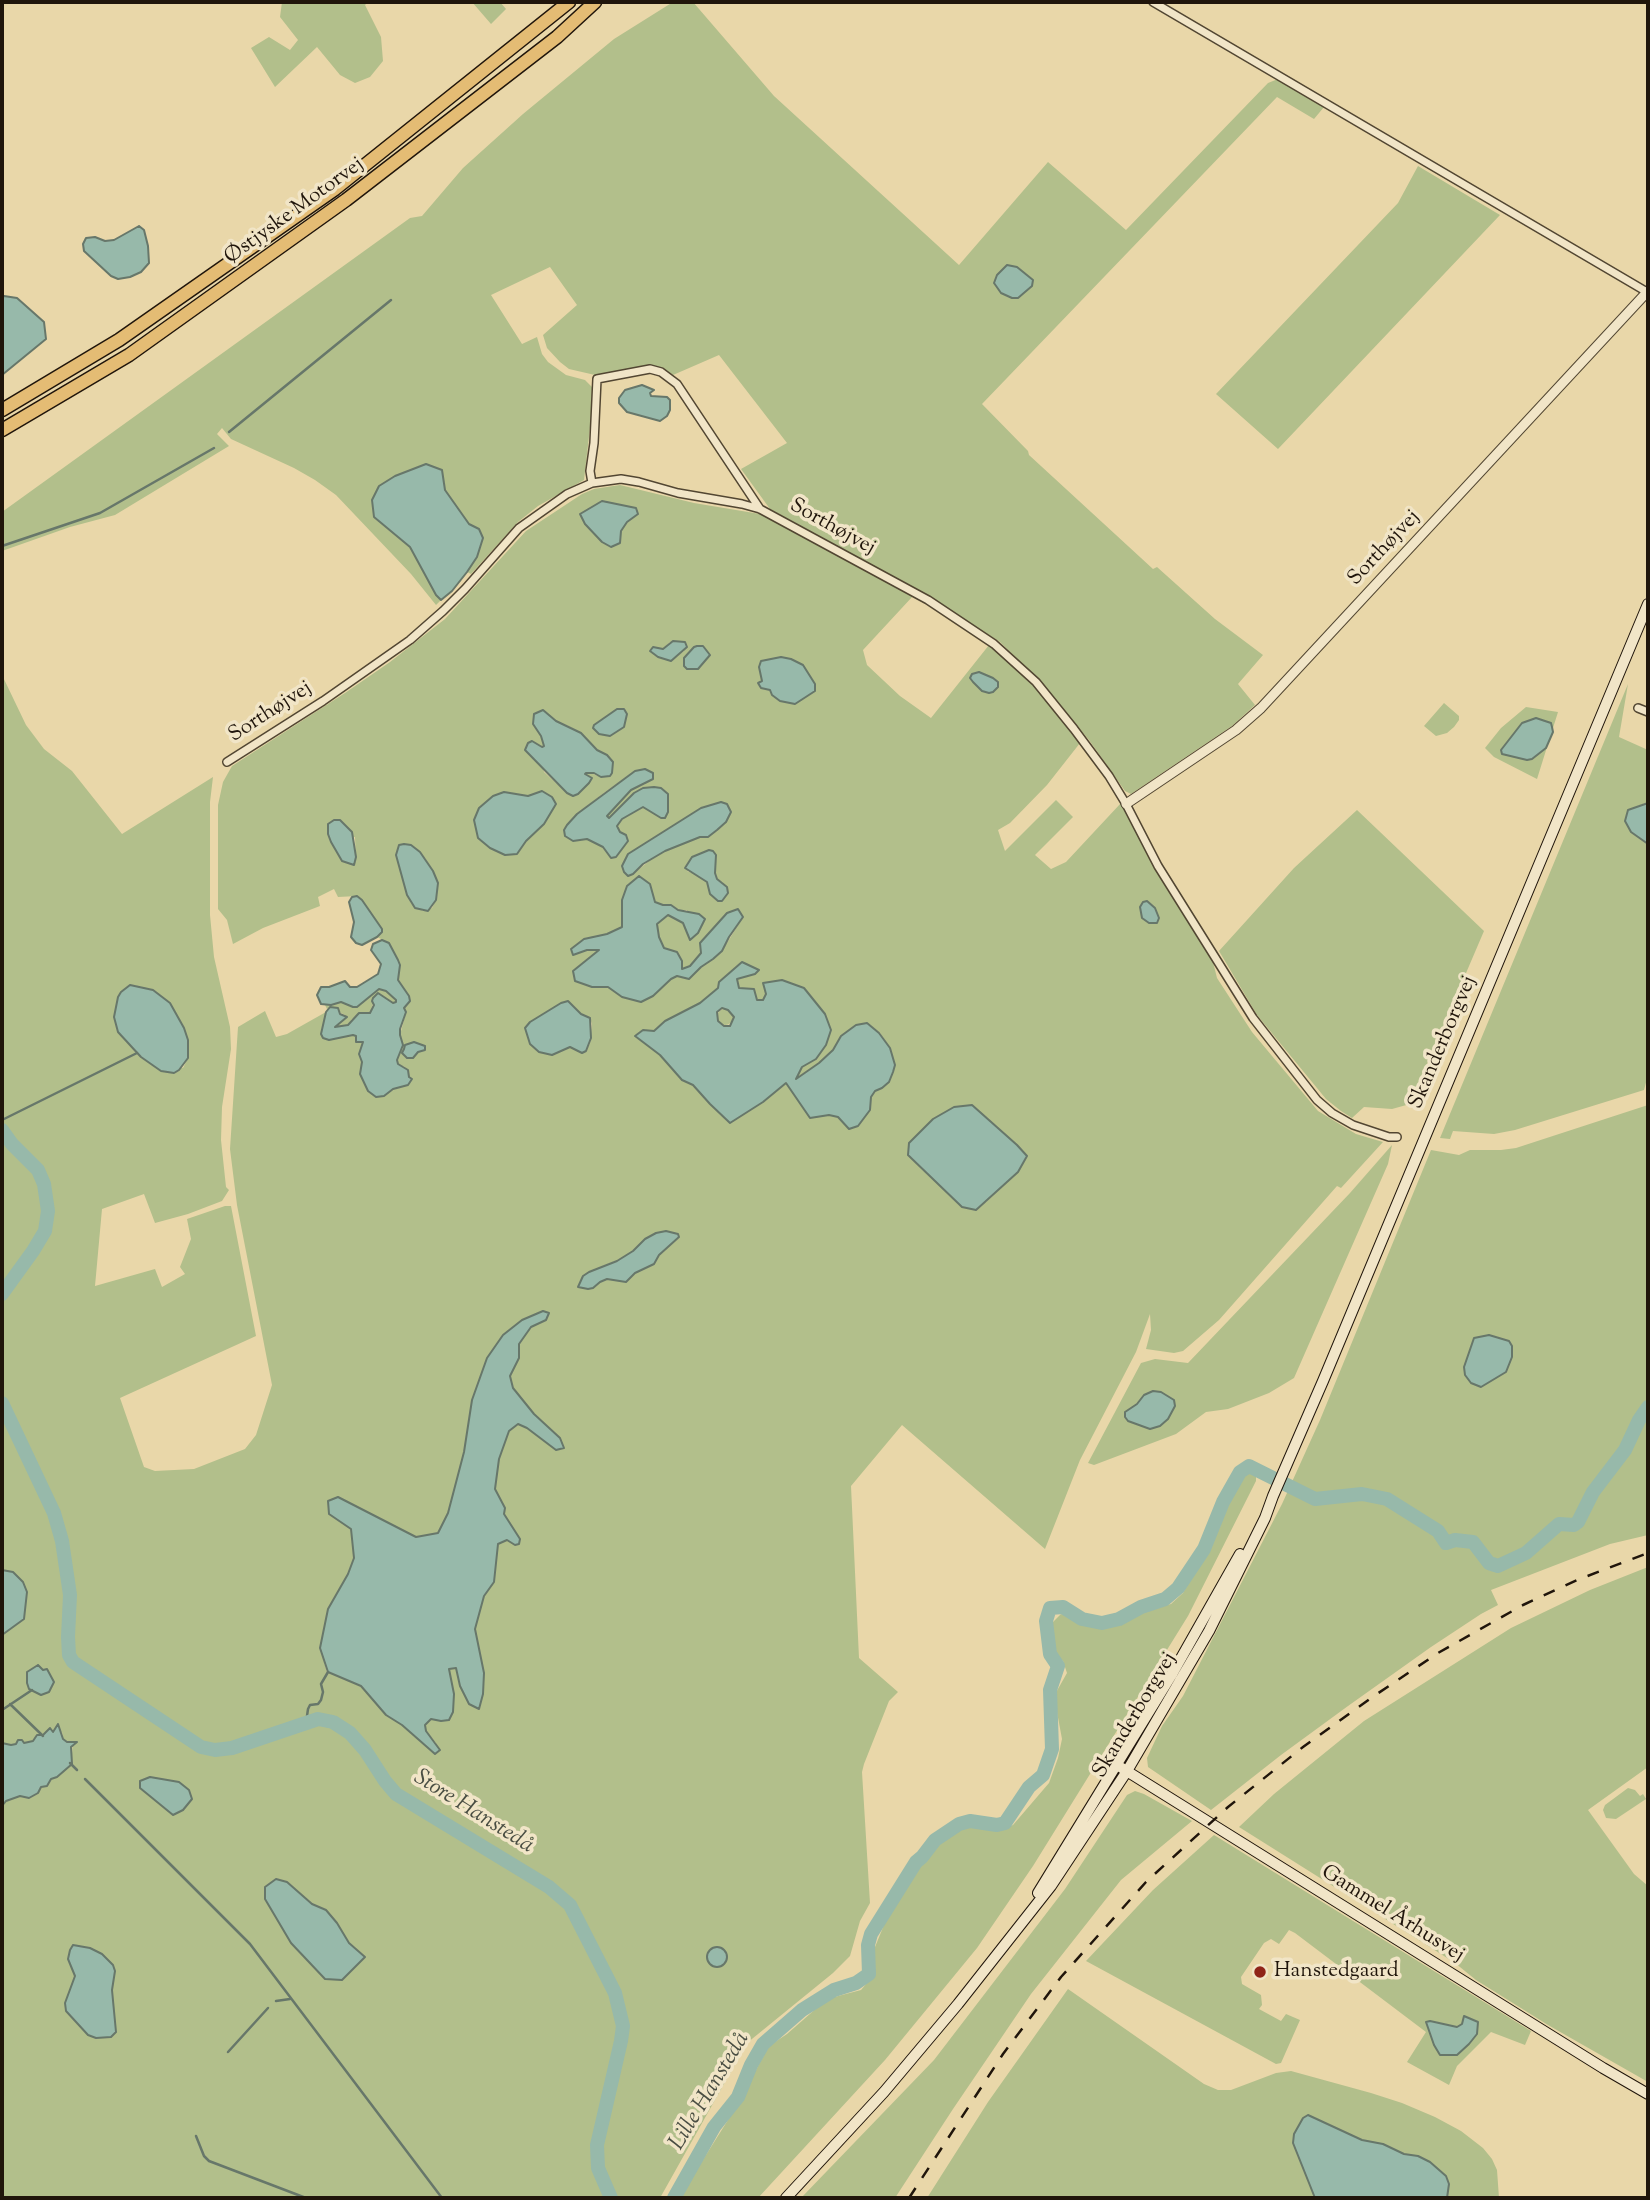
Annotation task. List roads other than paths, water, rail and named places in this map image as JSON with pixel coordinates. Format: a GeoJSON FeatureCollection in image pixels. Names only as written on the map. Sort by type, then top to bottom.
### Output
{"type":"FeatureCollection","features":[{"type":"Feature","properties":{"kind":"highway","name":"Østjyske Motorvej"},"geometry":{"type":"LineString","coordinates":[[2,410],[119,340],[335,189],[569,2]]}},
{"type":"Feature","properties":{"kind":"highway","name":"Østjyske Motorvej"},"geometry":{"type":"LineString","coordinates":[[2,430],[129,355],[346,201],[557,37],[595,2]]}},
{"type":"Feature","properties":{"kind":"main road","name":"Skanderborgvej"},"geometry":{"type":"LineString","coordinates":[[1007,1941],[1213,1605],[1274,1493],[1355,1307],[1648,604]]}},
{"type":"Feature","properties":{"kind":"main road","name":"Skanderborgvej"},"geometry":{"type":"LineString","coordinates":[[786,2198],[884,2092],[1051,1886],[1127,1772],[1209,1631],[1265,1518],[1274,1493]]}},
{"type":"Feature","properties":{"kind":"main road","name":"Gammel Århusvej"},"geometry":{"type":"LineString","coordinates":[[1117,1765],[1648,2094]]}},
{"type":"Feature","properties":{"kind":"street","name":"Sorthøjvej"},"geometry":{"type":"LineString","coordinates":[[1126,804],[1236,730],[1261,708],[1648,292],[1153,2]]}},
{"type":"Feature","properties":{"kind":"street","name":"Sorthøjvej"},"geometry":{"type":"LineString","coordinates":[[592,483],[590,471],[597,379],[650,369],[661,372],[677,384],[760,509]]}},
{"type":"Feature","properties":{"kind":"street","name":"Sorthøjvej"},"geometry":{"type":"LineString","coordinates":[[227,762],[323,701],[410,640],[465,589],[519,528],[567,494],[592,483],[609,480],[639,482],[678,493],[760,509],[928,600],[994,644],[1037,682],[1094,755],[1126,804],[1158,866],[1253,1018],[1317,1100],[1332,1113],[1353,1125],[1389,1137],[1398,1137]]}},
{"type":"Feature","properties":{"kind":"street"},"geometry":{"type":"LineString","coordinates":[[1638,708],[1648,712]]}},
{"type":"Feature","properties":{"kind":"waterway"},"geometry":{"type":"LineString","coordinates":[[229,432],[391,300]]}},
{"type":"Feature","properties":{"kind":"waterway"},"geometry":{"type":"LineString","coordinates":[[2,546],[100,513],[214,448]]}},
{"type":"Feature","properties":{"kind":"waterway"},"geometry":{"type":"LineString","coordinates":[[2,1120],[137,1053]]}},
{"type":"Feature","properties":{"kind":"waterway","name":"Store Hanstedå"},"geometry":{"type":"LineString","coordinates":[[2,1130],[38,1170],[44,1184],[48,1211],[45,1231],[2,1294]]}},
{"type":"Feature","properties":{"kind":"waterway","name":"Store Hanstedå"},"geometry":{"type":"LineString","coordinates":[[2,1403],[54,1513],[62,1541],[70,1595],[69,1655],[73,1662],[201,1747],[215,1750],[232,1748],[318,1719],[333,1722],[350,1733],[365,1750],[396,1794],[549,1887],[570,1905],[615,1993],[623,2026],[597,2145],[598,2168],[611,2198]]}},
{"type":"Feature","properties":{"kind":"waterway","name":"Lille Hanstedå"},"geometry":{"type":"LineString","coordinates":[[674,2198],[714,2127],[738,2097],[763,2044],[802,2010],[834,1990],[856,1983],[869,1974],[868,1945],[871,1934],[916,1862],[935,1840],[959,1824],[970,1821],[997,1825],[1005,1823],[1029,1787],[1043,1775],[1052,1749],[1050,1690],[1058,1666],[1050,1654],[1046,1621],[1050,1608],[1063,1607],[1082,1619],[1102,1623],[1119,1619],[1141,1607],[1165,1599],[1178,1588],[1204,1549],[1223,1502],[1240,1472],[1249,1466],[1315,1499],[1362,1494],[1387,1499],[1438,1531],[1446,1543],[1455,1540],[1473,1542],[1489,1563],[1498,1566],[1526,1553],[1559,1524],[1574,1525],[1578,1522],[1593,1492],[1625,1450],[1648,1407]]}},
{"type":"Feature","properties":{"kind":"waterway"},"geometry":{"type":"LineString","coordinates":[[310,1721],[307,1716],[308,1709],[310,1705],[318,1704],[321,1700],[321,1684],[328,1672]]}},
{"type":"Feature","properties":{"kind":"waterway"},"geometry":{"type":"LineString","coordinates":[[2,1710],[32,1690]]}},
{"type":"Feature","properties":{"kind":"waterway"},"geometry":{"type":"LineString","coordinates":[[10,1704],[43,1736]]}},
{"type":"Feature","properties":{"kind":"waterway"},"geometry":{"type":"LineString","coordinates":[[70,1763],[77,1770]]}},
{"type":"Feature","properties":{"kind":"waterway"},"geometry":{"type":"LineString","coordinates":[[85,1779],[250,1944],[442,2198]]}},
{"type":"Feature","properties":{"kind":"waterway"},"geometry":{"type":"LineString","coordinates":[[276,2001],[290,1999]]}},
{"type":"Feature","properties":{"kind":"waterway"},"geometry":{"type":"LineString","coordinates":[[228,2052],[268,2008]]}},
{"type":"Feature","properties":{"kind":"waterway"},"geometry":{"type":"LineString","coordinates":[[196,2136],[204,2156],[209,2161],[306,2198]]}},
{"type":"Feature","properties":{"kind":"railway"},"geometry":{"type":"LineString","coordinates":[[909,2198],[1003,2054],[1061,1977],[1146,1882],[1228,1807],[1303,1747],[1438,1653],[1523,1605],[1577,1580],[1648,1553]]}},
{"type":"Feature","properties":{"kind":"place","name":"Hanstedgaard"},"geometry":{"type":"Point","coordinates":[1260,1972]}}]}
